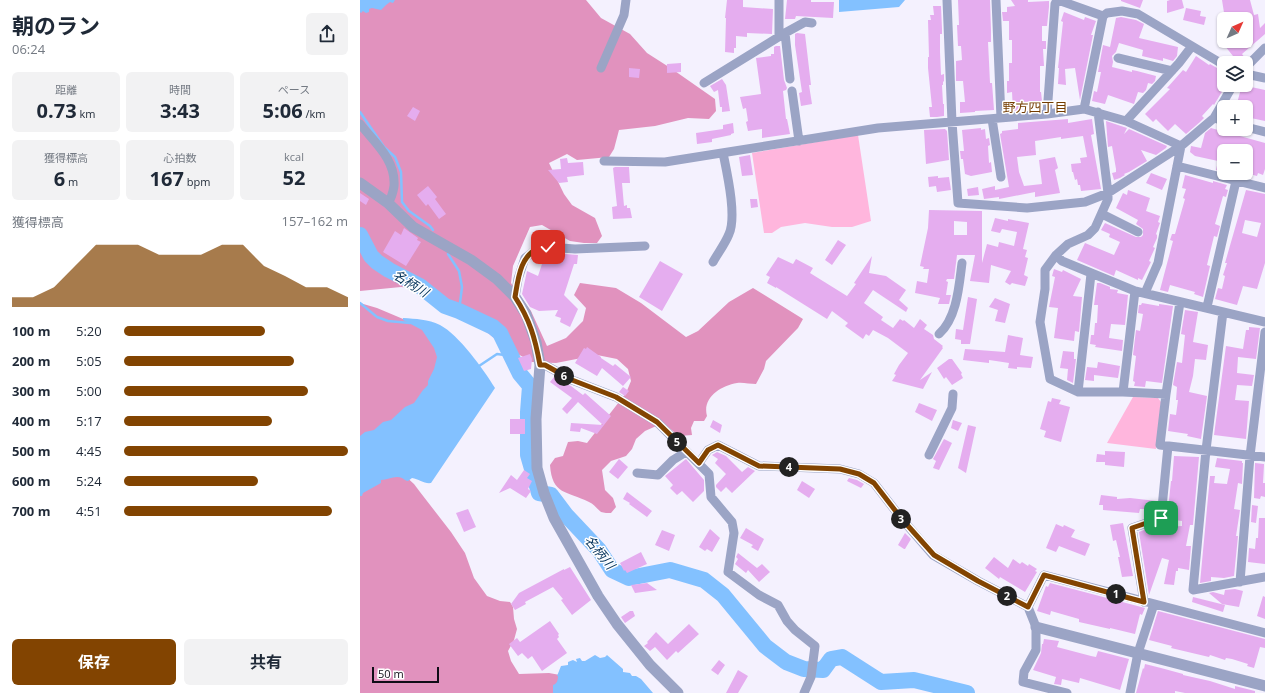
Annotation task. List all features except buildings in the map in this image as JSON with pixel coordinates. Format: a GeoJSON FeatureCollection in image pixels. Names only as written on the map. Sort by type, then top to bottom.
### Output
{"type":"FeatureCollection","features":[{"type":"Feature","properties":{"kind":"street"},"geometry":{"type":"LineString","coordinates":[[601,68],[624,15],[626,0]]}},
{"type":"Feature","properties":{"kind":"street"},"geometry":{"type":"LineString","coordinates":[[779,0],[782,35],[790,79]]}},
{"type":"Feature","properties":{"kind":"street"},"geometry":{"type":"LineString","coordinates":[[947,0],[952,122],[958,203],[1027,208],[1085,202],[1108,193],[1181,146],[1214,118],[1229,92]]}},
{"type":"Feature","properties":{"kind":"street"},"geometry":{"type":"LineString","coordinates":[[996,0],[997,118],[1000,177]]}},
{"type":"Feature","properties":{"kind":"street"},"geometry":{"type":"LineString","coordinates":[[1047,114],[1055,4],[1058,0],[1104,16]]}},
{"type":"Feature","properties":{"kind":"street"},"geometry":{"type":"LineString","coordinates":[[1084,109],[1104,16],[1107,13],[1122,11],[1138,14],[1217,61]]}},
{"type":"Feature","properties":{"kind":"street"},"geometry":{"type":"LineString","coordinates":[[704,83],[805,22],[812,23]]}},
{"type":"Feature","properties":{"kind":"street"},"geometry":{"type":"LineString","coordinates":[[1126,121],[1172,71],[1192,46]]}},
{"type":"Feature","properties":{"kind":"street"},"geometry":{"type":"LineString","coordinates":[[1253,60],[1265,48]]}},
{"type":"Feature","properties":{"kind":"street"},"geometry":{"type":"LineString","coordinates":[[1118,58],[1172,71]]}},
{"type":"Feature","properties":{"kind":"street"},"geometry":{"type":"LineString","coordinates":[[1253,75],[1265,78]]}},
{"type":"Feature","properties":{"kind":"street"},"geometry":{"type":"LineString","coordinates":[[792,91],[799,141]]}},
{"type":"Feature","properties":{"kind":"street"},"geometry":{"type":"LineString","coordinates":[[604,161],[665,162],[878,128],[1047,114],[1084,109],[1126,121],[1181,146]]}},
{"type":"Feature","properties":{"kind":"street"},"geometry":{"type":"LineString","coordinates":[[1098,112],[1108,199],[1095,228],[1088,235],[1068,244],[1056,255],[1045,270],[1045,289],[1040,322],[1050,379],[1078,392],[1166,394]]}},
{"type":"Feature","properties":{"kind":"street"},"geometry":{"type":"LineString","coordinates":[[360,124],[386,155],[393,168],[394,182],[392,197],[388,203]]}},
{"type":"Feature","properties":{"kind":"street"},"geometry":{"type":"LineString","coordinates":[[1253,129],[1265,132]]}},
{"type":"Feature","properties":{"kind":"street"},"geometry":{"type":"LineString","coordinates":[[1145,293],[1158,263],[1181,146]]}},
{"type":"Feature","properties":{"kind":"street"},"geometry":{"type":"LineString","coordinates":[[713,262],[730,233],[732,216],[730,192],[723,153]]}},
{"type":"Feature","properties":{"kind":"street"},"geometry":{"type":"LineString","coordinates":[[1177,166],[1265,188]]}},
{"type":"Feature","properties":{"kind":"street"},"geometry":{"type":"LineString","coordinates":[[1207,307],[1236,181]]}},
{"type":"Feature","properties":{"kind":"street"},"geometry":{"type":"LineString","coordinates":[[360,183],[388,203],[413,227],[471,260],[497,279],[515,297],[526,314],[536,342],[540,365],[536,419],[537,468],[544,494],[554,518],[598,596],[616,624],[650,665],[678,693]]}},
{"type":"Feature","properties":{"kind":"street"},"geometry":{"type":"LineString","coordinates":[[1102,214],[1138,232]]}},
{"type":"Feature","properties":{"kind":"street"},"geometry":{"type":"LineString","coordinates":[[515,297],[518,279],[525,258],[538,248],[548,247],[575,249],[646,246]]}},
{"type":"Feature","properties":{"kind":"street"},"geometry":{"type":"LineString","coordinates":[[1056,255],[1062,261],[1135,291],[1223,312],[1264,319]]}},
{"type":"Feature","properties":{"kind":"street"},"geometry":{"type":"LineString","coordinates":[[939,334],[945,328],[956,304],[962,263]]}},
{"type":"Feature","properties":{"kind":"street"},"geometry":{"type":"LineString","coordinates":[[1078,392],[1091,274]]}},
{"type":"Feature","properties":{"kind":"street"},"geometry":{"type":"LineString","coordinates":[[1123,392],[1135,291]]}},
{"type":"Feature","properties":{"kind":"street"},"geometry":{"type":"LineString","coordinates":[[1180,302],[1160,445],[1265,457]]}},
{"type":"Feature","properties":{"kind":"street"},"geometry":{"type":"LineString","coordinates":[[1223,312],[1206,450],[1193,590],[1265,577]]}},
{"type":"Feature","properties":{"kind":"street"},"geometry":{"type":"LineString","coordinates":[[1240,582],[1250,456],[1265,332]]}},
{"type":"Feature","properties":{"kind":"street"},"geometry":{"type":"LineString","coordinates":[[540,365],[545,365],[572,380],[616,397],[657,422],[710,474],[711,498],[732,522],[734,533],[728,572],[759,595],[778,605],[787,621],[795,630],[815,646],[812,669],[804,693]]}},
{"type":"Feature","properties":{"kind":"street"},"geometry":{"type":"LineString","coordinates":[[929,455],[952,408],[953,394]]}},
{"type":"Feature","properties":{"kind":"street"},"geometry":{"type":"LineString","coordinates":[[699,463],[708,450],[718,445],[759,466],[840,469],[859,474],[874,483],[901,518],[934,555],[978,581],[1028,607],[1036,627],[1036,650],[1024,672],[1023,682],[1067,693]]}},
{"type":"Feature","properties":{"kind":"street"},"geometry":{"type":"LineString","coordinates":[[1144,602],[1132,528],[1161,518],[1168,446]]}},
{"type":"Feature","properties":{"kind":"street"},"geometry":{"type":"LineString","coordinates":[[637,473],[658,475],[673,460],[686,452]]}},
{"type":"Feature","properties":{"kind":"street"},"geometry":{"type":"LineString","coordinates":[[1028,607],[1044,575],[1265,633]]}},
{"type":"Feature","properties":{"kind":"street"},"geometry":{"type":"LineString","coordinates":[[1130,693],[1138,653],[1154,604]]}},
{"type":"Feature","properties":{"kind":"street"},"geometry":{"type":"LineString","coordinates":[[1036,627],[1265,686]]}},
{"type":"Feature","properties":{"kind":"shaded area"},"geometry":{"type":"Polygon","coordinates":[[[360,0],[586,0],[601,18],[630,34],[647,53],[715,99],[716,111],[709,119],[688,118],[655,126],[619,130],[614,149],[609,157],[577,160],[567,154],[549,163],[564,194],[572,205],[595,218],[602,236],[597,243],[584,243],[570,241],[542,225],[530,227],[513,266],[511,283],[531,311],[547,346],[566,338],[583,321],[586,308],[574,295],[580,283],[616,288],[641,303],[686,337],[698,331],[729,302],[753,288],[803,319],[798,328],[766,361],[764,369],[756,384],[737,383],[724,387],[710,398],[706,410],[707,416],[704,421],[694,421],[691,428],[692,435],[679,436],[663,423],[645,431],[636,439],[632,449],[626,456],[611,461],[602,470],[605,490],[613,498],[616,507],[611,513],[601,512],[591,503],[562,491],[554,482],[551,475],[550,465],[555,458],[563,456],[568,442],[578,441],[587,443],[626,393],[631,381],[628,369],[617,359],[597,355],[556,363],[532,362],[507,348],[443,298],[423,289],[401,287],[360,291],[360,0]]]}},
{"type":"Feature","properties":{"kind":"shaded area"},"geometry":{"type":"Polygon","coordinates":[[[858,135],[871,221],[852,227],[832,227],[805,223],[781,227],[772,233],[764,233],[752,153],[858,135]]]}},
{"type":"Feature","properties":{"kind":"shaded area"},"geometry":{"type":"Polygon","coordinates":[[[360,303],[377,308],[415,324],[427,331],[439,351],[434,381],[424,398],[393,423],[360,438],[360,303]]]}},
{"type":"Feature","properties":{"kind":"shaded area"},"geometry":{"type":"Polygon","coordinates":[[[1133,397],[1158,398],[1161,402],[1156,449],[1107,443],[1133,397]]]}},
{"type":"Feature","properties":{"kind":"shaded area"},"geometry":{"type":"Polygon","coordinates":[[[391,470],[403,474],[414,484],[451,532],[465,553],[474,578],[487,596],[500,601],[510,602],[513,607],[517,629],[514,640],[508,651],[511,661],[519,674],[549,673],[560,675],[555,693],[360,693],[360,486],[391,470]]]}},
{"type":"Feature","properties":{"kind":"water"},"geometry":{"type":"Polygon","coordinates":[[[360,0],[395,0],[393,3],[390,2],[381,10],[372,8],[369,9],[369,12],[366,13],[363,11],[361,13],[360,0]]]}},
{"type":"Feature","properties":{"kind":"water"},"geometry":{"type":"Polygon","coordinates":[[[839,0],[905,0],[899,7],[839,12],[839,0]]]}},
{"type":"Feature","properties":{"kind":"water"},"geometry":{"type":"Polygon","coordinates":[[[403,318],[431,322],[440,325],[447,330],[463,345],[495,388],[431,483],[426,483],[412,478],[408,481],[399,477],[394,477],[381,480],[381,483],[360,496],[360,436],[365,432],[374,430],[383,422],[391,420],[405,407],[414,403],[428,385],[428,381],[434,369],[437,357],[434,348],[422,330],[403,320],[403,318]]]}},
{"type":"Feature","properties":{"kind":"water"},"geometry":{"type":"Polygon","coordinates":[[[595,655],[600,658],[607,655],[623,669],[623,672],[630,673],[632,676],[636,676],[641,679],[653,693],[553,693],[553,685],[557,682],[557,676],[561,666],[568,665],[568,662],[573,660],[577,662],[576,659],[580,658],[582,661],[585,661],[595,655]]]}},
{"type":"Feature","properties":{"kind":"waterway"},"geometry":{"type":"LineString","coordinates":[[360,112],[384,147],[395,157],[401,172],[402,202],[409,211],[430,226],[433,230]]}},
{"type":"Feature","properties":{"kind":"waterway","name":"名柄川"},"geometry":{"type":"LineString","coordinates":[[360,235],[371,256],[377,262],[420,286],[445,306],[493,327],[500,333],[520,374],[530,386],[528,412],[528,455],[539,493],[551,495],[566,515],[599,550],[612,570],[629,578],[670,570],[704,580],[723,595],[765,646],[786,662],[804,669],[823,670],[831,659],[842,657],[881,682],[914,680],[967,693]]}},
{"type":"Feature","properties":{"kind":"waterway"},"geometry":{"type":"LineString","coordinates":[[448,254],[459,271],[462,287],[459,311]]}},
{"type":"Feature","properties":{"kind":"waterway"},"geometry":{"type":"LineString","coordinates":[[360,303],[377,317],[388,321],[410,323]]}},
{"type":"Feature","properties":{"kind":"waterway"},"geometry":{"type":"LineString","coordinates":[[479,366],[497,354],[511,356]]}},
{"type":"Feature","properties":{"kind":"district","name":"野方四丁目"},"geometry":{"type":"Point","coordinates":[1035,107]}},
{"type":"Feature","properties":{"kind":"route"},"geometry":{"type":"LineString","coordinates":[[548,247],[538,248],[525,258],[518,279],[515,297],[526,314],[536,342],[540,365],[545,365],[572,380],[616,397],[657,422],[686,452],[699,463],[708,450],[718,445],[759,466],[840,469],[859,474],[874,483],[901,518],[934,555],[978,581],[1028,607],[1044,575],[1144,602],[1132,528],[1161,518]]}}]}
